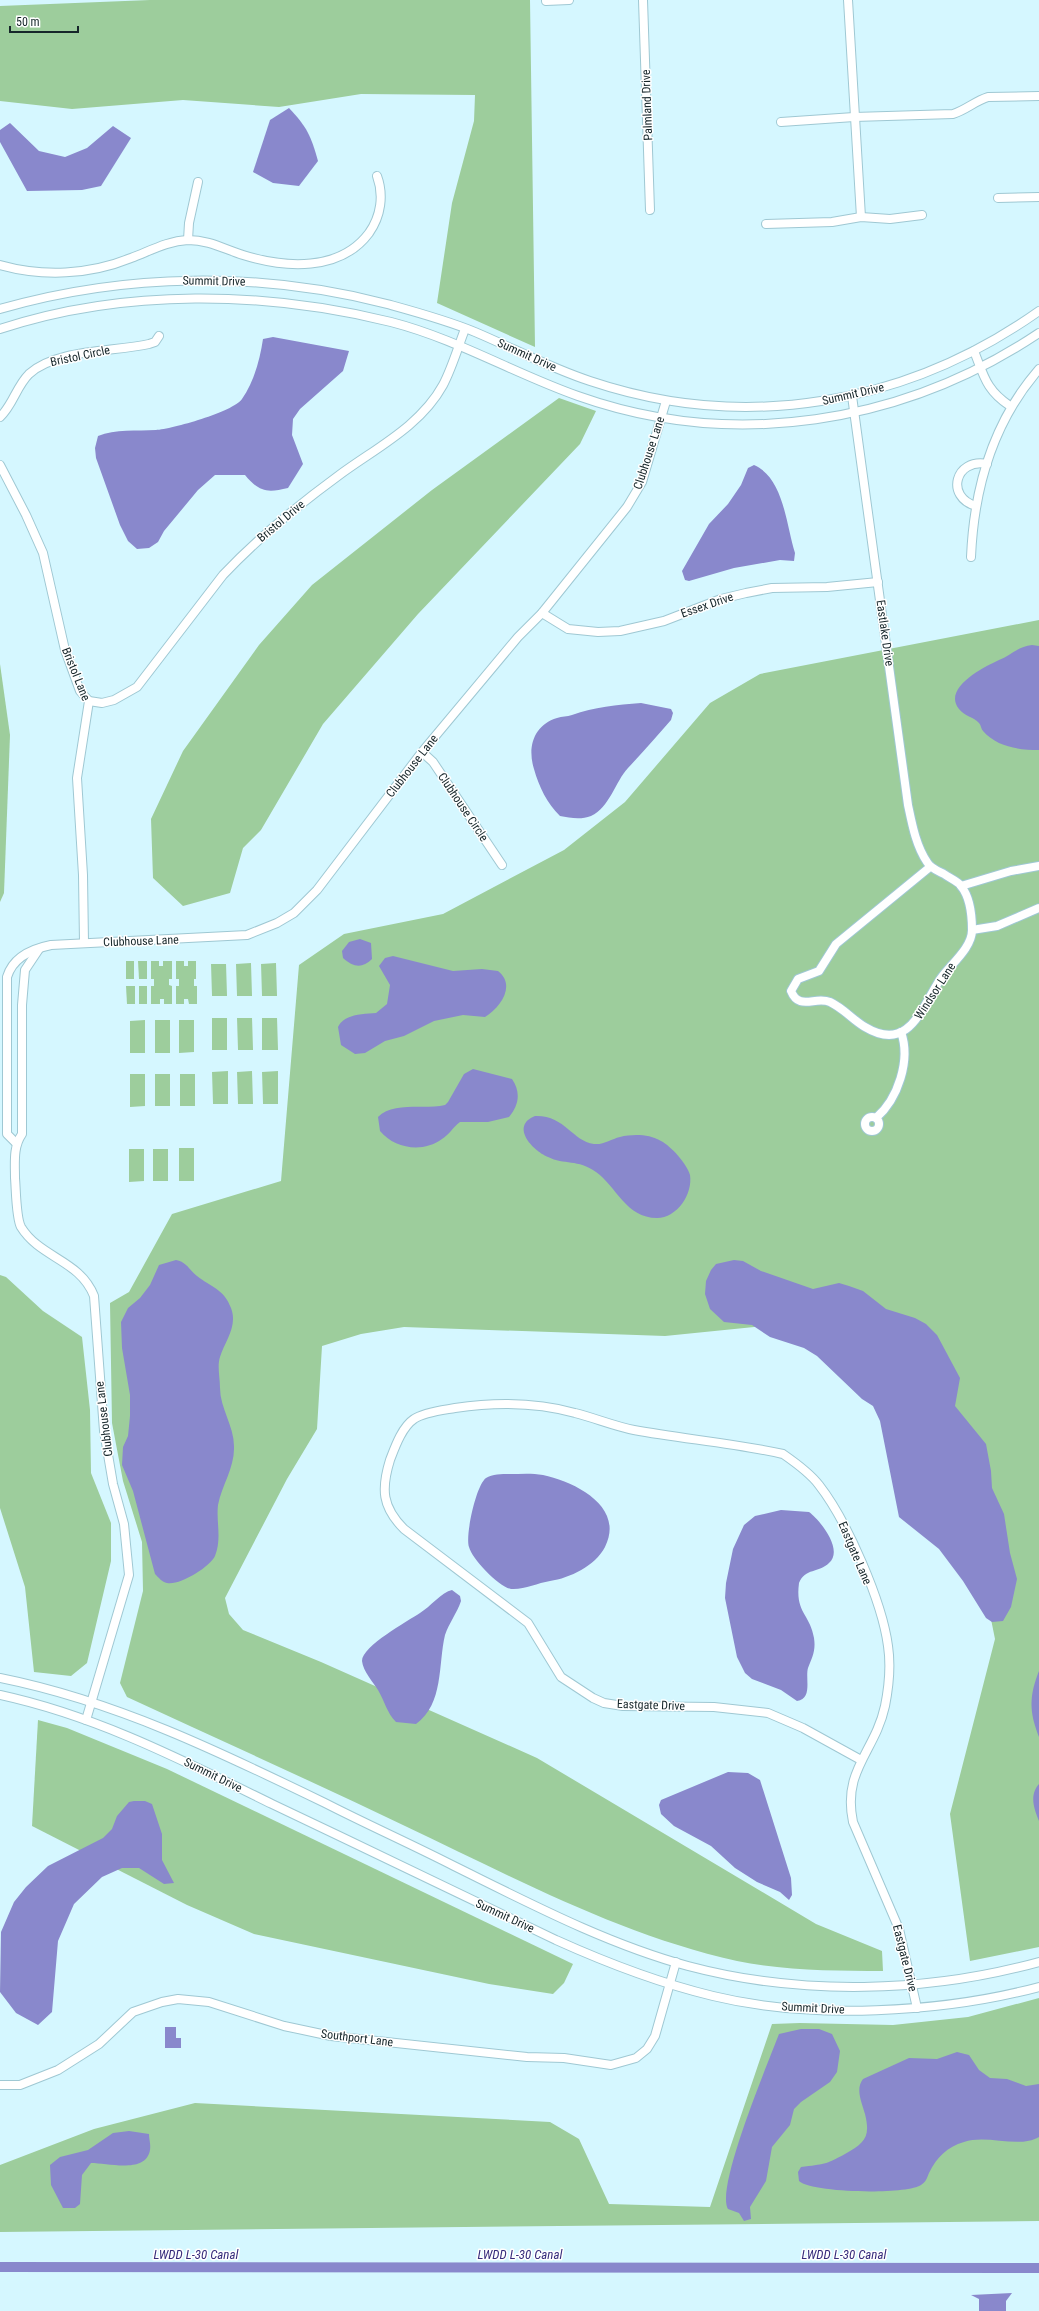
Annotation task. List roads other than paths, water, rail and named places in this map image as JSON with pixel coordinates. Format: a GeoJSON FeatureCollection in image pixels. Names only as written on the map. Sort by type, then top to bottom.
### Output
{"type":"FeatureCollection","features":[{"type":"Feature","properties":{"kind":"street"},"geometry":{"type":"LineString","coordinates":[[546,1],[569,0]]}},
{"type":"Feature","properties":{"kind":"street","name":"Palmland Drive"},"geometry":{"type":"LineString","coordinates":[[643,0],[650,210]]}},
{"type":"Feature","properties":{"kind":"street"},"geometry":{"type":"LineString","coordinates":[[848,0],[860,217]]}},
{"type":"Feature","properties":{"kind":"street"},"geometry":{"type":"LineString","coordinates":[[781,122],[854,117],[953,114],[988,97],[1039,96]]}},
{"type":"Feature","properties":{"kind":"street"},"geometry":{"type":"LineString","coordinates":[[0,265],[48,273],[79,272],[117,264],[160,246],[188,240],[217,244],[241,254],[274,263],[316,263],[336,259],[350,252],[362,242],[373,226],[381,204],[382,188],[377,176]]}},
{"type":"Feature","properties":{"kind":"street"},"geometry":{"type":"LineString","coordinates":[[188,240],[188,224],[198,182]]}},
{"type":"Feature","properties":{"kind":"street"},"geometry":{"type":"LineString","coordinates":[[998,198],[1039,196]]}},
{"type":"Feature","properties":{"kind":"street"},"geometry":{"type":"LineString","coordinates":[[766,224],[832,222],[860,217],[890,219],[922,215]]}},
{"type":"Feature","properties":{"kind":"street","name":"Summit Drive"},"geometry":{"type":"LineString","coordinates":[[0,309],[51,297],[118,286],[201,279],[277,284],[338,293],[434,318],[466,329],[551,367],[589,381],[666,401],[715,407],[781,406],[852,396],[874,391],[941,368],[1015,328],[1039,311]]}},
{"type":"Feature","properties":{"kind":"street","name":"Summit Drive"},"geometry":{"type":"LineString","coordinates":[[0,328],[65,313],[147,301],[248,300],[323,308],[392,323],[459,345],[578,396],[619,410],[701,424],[740,426],[790,423],[856,413],[927,392],[981,368],[1010,353],[1039,333]]}},
{"type":"Feature","properties":{"kind":"street","name":"Bristol Drive"},"geometry":{"type":"LineString","coordinates":[[89,701],[102,703],[114,700],[132,691],[236,561],[303,503],[410,424],[443,386],[466,329]]}},
{"type":"Feature","properties":{"kind":"street","name":"Bristol Circle"},"geometry":{"type":"LineString","coordinates":[[0,417],[11,404],[25,379],[48,362],[79,355],[149,344],[155,342],[159,336]]}},
{"type":"Feature","properties":{"kind":"street"},"geometry":{"type":"LineString","coordinates":[[974,351],[990,388],[1010,406]]}},
{"type":"Feature","properties":{"kind":"street"},"geometry":{"type":"LineString","coordinates":[[971,557],[972,528],[976,506],[994,441],[1010,406],[1039,369]]}},
{"type":"Feature","properties":{"kind":"street","name":"Eastlake Drive"},"geometry":{"type":"LineString","coordinates":[[852,396],[856,413],[908,805],[920,848],[930,867]]}},
{"type":"Feature","properties":{"kind":"street","name":"Clubhouse Lane"},"geometry":{"type":"LineString","coordinates":[[16,1143],[7,1134],[8,978],[10,968],[15,960],[23,954],[51,945],[247,936],[277,923],[294,913],[317,890],[422,752],[518,637],[542,613],[635,495],[642,482],[666,401]]}},
{"type":"Feature","properties":{"kind":"street"},"geometry":{"type":"LineString","coordinates":[[976,506],[965,501],[960,496],[958,490],[958,476],[967,466],[980,462],[987,464]]}},
{"type":"Feature","properties":{"kind":"street","name":"Bristol Lane"},"geometry":{"type":"LineString","coordinates":[[0,464],[26,515],[42,553],[65,650],[80,691],[89,701],[77,778],[83,874],[84,943]]}},
{"type":"Feature","properties":{"kind":"street","name":"Essex Drive"},"geometry":{"type":"LineString","coordinates":[[542,613],[568,629],[598,632],[620,631],[664,621],[721,599],[772,588],[828,587],[878,582]]}},
{"type":"Feature","properties":{"kind":"street","name":"Clubhouse Circle"},"geometry":{"type":"LineString","coordinates":[[422,752],[433,762],[502,865]]}},
{"type":"Feature","properties":{"kind":"street"},"geometry":{"type":"LineString","coordinates":[[961,886],[1011,871],[1039,866]]}},
{"type":"Feature","properties":{"kind":"street"},"geometry":{"type":"LineString","coordinates":[[876,1118],[886,1109],[904,1069],[906,1049],[901,1032],[894,1034],[875,1032],[865,1027],[832,1003],[824,1000],[804,1003],[794,997],[791,991],[798,979],[818,971],[836,944],[930,867],[961,886],[968,902],[972,930],[997,926],[1039,908]]}},
{"type":"Feature","properties":{"kind":"street","name":"Windsor Lane"},"geometry":{"type":"LineString","coordinates":[[901,1032],[912,1025],[923,1012],[940,980],[969,942],[972,930]]}},
{"type":"Feature","properties":{"kind":"street","name":"Clubhouse Lane"},"geometry":{"type":"LineString","coordinates":[[40,949],[24,970],[22,1005],[22,1134],[16,1143],[16,1186],[21,1226],[42,1248],[79,1272],[91,1289],[96,1303],[100,1388],[104,1431],[113,1484],[124,1524],[129,1574],[86,1720]]}},
{"type":"Feature","properties":{"kind":"street","name":"Eastgate Drive"},"geometry":{"type":"LineString","coordinates":[[550,1408],[522,1404],[476,1405],[448,1409],[415,1418],[401,1436],[388,1470],[384,1498],[392,1515],[404,1529],[528,1623],[560,1677],[592,1698],[604,1703],[623,1706],[714,1707],[768,1713],[803,1728],[861,1760],[854,1777],[850,1796],[854,1822],[899,1929],[917,2008]]}},
{"type":"Feature","properties":{"kind":"street","name":"Eastgate Lane"},"geometry":{"type":"LineString","coordinates":[[550,1408],[632,1429],[783,1454],[799,1464],[819,1485],[844,1524],[876,1601],[888,1645],[888,1687],[884,1707],[878,1727],[861,1760]]}},
{"type":"Feature","properties":{"kind":"street","name":"Summit Drive"},"geometry":{"type":"LineString","coordinates":[[0,1678],[141,1719],[183,1735],[239,1760],[556,1915],[612,1939],[676,1962],[736,1977],[775,1982],[858,1986],[912,1985],[981,1975],[1039,1962]]}},
{"type":"Feature","properties":{"kind":"street","name":"Summit Drive"},"geometry":{"type":"LineString","coordinates":[[0,1695],[36,1703],[86,1720],[157,1748],[580,1951],[670,1984],[714,1996],[796,2008],[852,2010],[945,2006],[1039,1986]]}},
{"type":"Feature","properties":{"kind":"street","name":"Southport Lane"},"geometry":{"type":"LineString","coordinates":[[0,2085],[20,2085],[58,2070],[99,2044],[133,2012],[162,2002],[178,1999],[209,2002],[284,2026],[331,2036],[519,2057],[558,2057],[618,2064],[636,2058],[652,2043],[676,1962]]}},
{"type":"Feature","properties":{"kind":"water"},"geometry":{"type":"Polygon","coordinates":[[[289,108],[308,132],[318,161],[299,186],[273,183],[253,172],[270,120],[289,108]]]}},
{"type":"Feature","properties":{"kind":"water"},"geometry":{"type":"Polygon","coordinates":[[[10,123],[39,151],[65,157],[87,148],[113,126],[131,138],[101,186],[82,190],[27,191],[0,142],[0,130],[10,123]]]}},
{"type":"Feature","properties":{"kind":"water"},"geometry":{"type":"Polygon","coordinates":[[[273,337],[349,351],[343,371],[300,409],[293,419],[292,435],[303,464],[288,488],[269,491],[259,488],[245,475],[215,475],[198,490],[164,531],[158,542],[149,548],[137,549],[128,541],[120,525],[96,458],[95,448],[98,436],[119,431],[156,430],[175,427],[202,419],[236,404],[242,399],[253,378],[263,339],[273,337]]]}},
{"type":"Feature","properties":{"kind":"water"},"geometry":{"type":"Polygon","coordinates":[[[754,465],[764,471],[772,480],[778,491],[795,553],[794,561],[780,560],[734,568],[689,581],[685,580],[682,571],[709,524],[728,504],[741,485],[748,468],[754,465]]]}},
{"type":"Feature","properties":{"kind":"water"},"geometry":{"type":"Polygon","coordinates":[[[1032,645],[1039,646],[1039,750],[1016,748],[995,741],[983,731],[977,721],[959,709],[955,701],[956,693],[960,686],[975,673],[1019,649],[1032,645]]]}},
{"type":"Feature","properties":{"kind":"water"},"geometry":{"type":"Polygon","coordinates":[[[641,703],[671,709],[673,713],[671,720],[623,774],[608,801],[598,812],[583,818],[560,816],[551,806],[544,794],[534,769],[531,753],[534,738],[538,731],[549,721],[559,717],[570,716],[597,708],[641,703]]]}},
{"type":"Feature","properties":{"kind":"water"},"geometry":{"type":"Polygon","coordinates":[[[360,939],[371,943],[372,959],[365,964],[358,966],[343,958],[342,951],[349,942],[360,939]]]}},
{"type":"Feature","properties":{"kind":"water"},"geometry":{"type":"Polygon","coordinates":[[[393,956],[453,971],[482,969],[498,971],[506,983],[504,996],[496,1008],[485,1017],[463,1015],[434,1021],[404,1036],[385,1041],[365,1053],[355,1054],[341,1045],[338,1027],[345,1019],[349,1017],[360,1014],[376,1013],[387,1004],[390,985],[379,966],[385,958],[393,956]]]}},
{"type":"Feature","properties":{"kind":"water"},"geometry":{"type":"Polygon","coordinates":[[[473,1069],[512,1079],[517,1089],[518,1098],[515,1108],[509,1117],[488,1122],[460,1122],[442,1139],[426,1146],[418,1147],[410,1147],[393,1142],[380,1131],[378,1117],[384,1112],[401,1107],[445,1105],[464,1074],[473,1069]]]}},
{"type":"Feature","properties":{"kind":"water"},"geometry":{"type":"Polygon","coordinates":[[[535,1116],[554,1120],[586,1142],[594,1144],[604,1143],[630,1135],[651,1137],[665,1143],[686,1166],[690,1175],[689,1190],[686,1197],[677,1209],[664,1217],[646,1217],[637,1213],[622,1200],[596,1172],[583,1165],[560,1161],[548,1157],[530,1144],[524,1132],[524,1126],[528,1120],[535,1116]]]}},
{"type":"Feature","properties":{"kind":"water"},"geometry":{"type":"Polygon","coordinates":[[[176,1260],[185,1264],[197,1276],[221,1292],[231,1308],[233,1315],[232,1327],[220,1357],[219,1368],[222,1403],[232,1431],[234,1454],[218,1505],[218,1543],[215,1556],[207,1565],[194,1575],[179,1582],[167,1583],[155,1574],[133,1491],[122,1465],[123,1447],[128,1436],[130,1395],[122,1348],[121,1322],[128,1308],[140,1298],[150,1285],[159,1265],[176,1260]]]}},
{"type":"Feature","properties":{"kind":"water"},"geometry":{"type":"Polygon","coordinates":[[[734,1260],[743,1261],[761,1271],[813,1289],[839,1283],[863,1291],[886,1309],[915,1318],[926,1324],[937,1335],[960,1378],[955,1406],[986,1444],[991,1471],[992,1488],[1004,1514],[1010,1553],[1017,1579],[1011,1607],[1003,1621],[992,1622],[986,1618],[963,1581],[939,1549],[899,1517],[880,1421],[873,1406],[862,1399],[817,1356],[804,1348],[770,1337],[752,1325],[724,1322],[710,1309],[705,1294],[706,1281],[711,1270],[716,1264],[734,1260]]]}},
{"type":"Feature","properties":{"kind":"water"},"geometry":{"type":"Polygon","coordinates":[[[500,1474],[539,1474],[556,1478],[582,1490],[603,1508],[608,1520],[609,1533],[605,1547],[601,1554],[595,1560],[574,1574],[526,1587],[511,1589],[493,1578],[480,1565],[471,1552],[468,1541],[470,1522],[475,1500],[482,1483],[486,1478],[500,1474]]]}},
{"type":"Feature","properties":{"kind":"water"},"geometry":{"type":"Polygon","coordinates":[[[781,1510],[809,1512],[824,1528],[829,1536],[834,1551],[833,1557],[829,1563],[805,1575],[799,1583],[799,1601],[812,1630],[814,1647],[807,1672],[807,1692],[802,1699],[797,1701],[781,1690],[752,1679],[745,1673],[737,1657],[725,1598],[726,1583],[733,1549],[744,1525],[755,1516],[781,1510]]]}},
{"type":"Feature","properties":{"kind":"water"},"geometry":{"type":"Polygon","coordinates":[[[452,1590],[460,1596],[461,1601],[445,1635],[436,1695],[425,1716],[416,1724],[396,1722],[390,1715],[378,1690],[364,1669],[362,1661],[364,1655],[369,1648],[386,1634],[424,1610],[448,1591],[452,1590]]]}},
{"type":"Feature","properties":{"kind":"water"},"geometry":{"type":"Polygon","coordinates":[[[1039,1671],[1039,1737],[1033,1720],[1032,1696],[1039,1671]]]}},
{"type":"Feature","properties":{"kind":"water"},"geometry":{"type":"Polygon","coordinates":[[[728,1772],[748,1773],[760,1780],[791,1878],[792,1895],[789,1900],[780,1892],[757,1882],[735,1868],[711,1846],[674,1826],[661,1814],[659,1805],[661,1800],[728,1772]]]}},
{"type":"Feature","properties":{"kind":"water"},"geometry":{"type":"Polygon","coordinates":[[[1039,1784],[1039,1821],[1035,1812],[1033,1797],[1039,1784]]]}},
{"type":"Feature","properties":{"kind":"water"},"geometry":{"type":"Polygon","coordinates":[[[145,1801],[152,1804],[162,1834],[162,1860],[174,1883],[164,1884],[139,1868],[122,1868],[102,1877],[74,1904],[58,1941],[52,2012],[38,2025],[16,2013],[0,1992],[1,1932],[14,1902],[26,1887],[48,1866],[103,1838],[112,1829],[117,1816],[129,1802],[145,1801]]]}},
{"type":"Feature","properties":{"kind":"water"},"geometry":{"type":"Polygon","coordinates":[[[165,2027],[176,2027],[176,2038],[181,2038],[181,2048],[165,2048],[165,2027]]]}},
{"type":"Feature","properties":{"kind":"water"},"geometry":{"type":"Polygon","coordinates":[[[801,2029],[819,2029],[832,2034],[840,2051],[837,2072],[830,2082],[801,2102],[794,2109],[790,2125],[772,2147],[766,2181],[750,2207],[751,2219],[744,2221],[739,2213],[728,2209],[726,2197],[729,2177],[736,2152],[755,2096],[779,2034],[801,2029]]]}},
{"type":"Feature","properties":{"kind":"water"},"geometry":{"type":"Polygon","coordinates":[[[957,2052],[969,2055],[979,2070],[990,2078],[1007,2079],[1026,2086],[1039,2084],[1039,2137],[1022,2142],[973,2140],[958,2144],[939,2157],[924,2183],[912,2188],[879,2191],[839,2190],[807,2185],[799,2181],[798,2172],[801,2167],[833,2160],[857,2146],[864,2139],[867,2129],[867,2122],[859,2092],[863,2079],[909,2058],[937,2059],[957,2052]]]}},
{"type":"Feature","properties":{"kind":"water"},"geometry":{"type":"Polygon","coordinates":[[[129,2131],[149,2134],[150,2150],[147,2157],[134,2165],[125,2166],[91,2163],[82,2175],[80,2204],[75,2208],[63,2208],[51,2185],[50,2165],[60,2157],[88,2150],[113,2133],[129,2131]]]}},
{"type":"Feature","properties":{"kind":"water"},"geometry":{"type":"Polygon","coordinates":[[[1012,2293],[1006,2301],[1006,2311],[979,2311],[979,2299],[971,2295],[1012,2293]]]}},
{"type":"Feature","properties":{"kind":"waterway","name":"LWDD L-30 Canal"},"geometry":{"type":"LineString","coordinates":[[0,2267],[1039,2268]]}}]}
